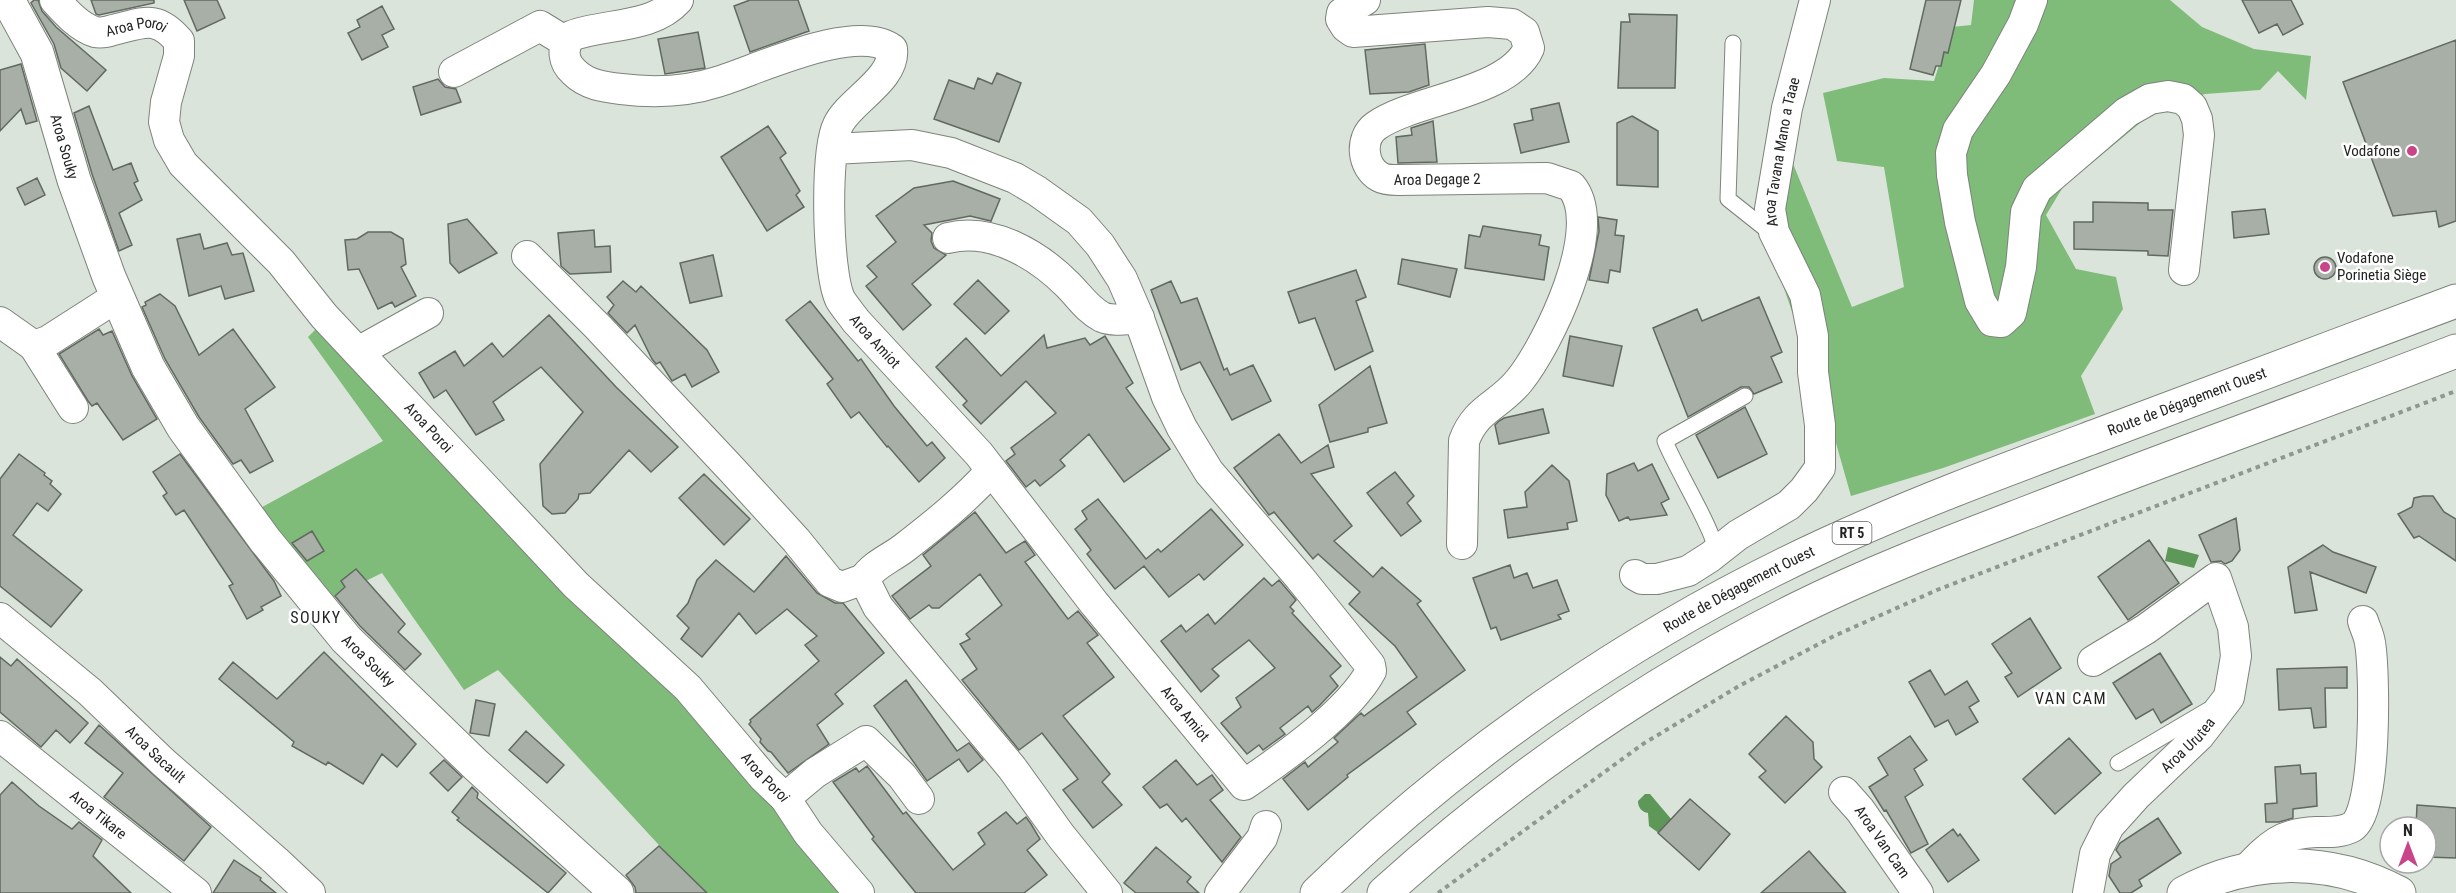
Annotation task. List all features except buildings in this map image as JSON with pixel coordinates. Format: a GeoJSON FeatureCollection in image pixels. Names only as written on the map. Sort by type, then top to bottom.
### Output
{"type":"FeatureCollection","features":[{"type":"Feature","properties":{"kind":"main road","name":"Aroa Souky"},"geometry":{"type":"LineString","coordinates":[[8,0],[37,53],[74,180],[116,294],[148,367],[183,427],[265,540],[330,620],[390,683],[476,765],[617,893]]}},
{"type":"Feature","properties":{"kind":"main road"},"geometry":{"type":"LineString","coordinates":[[2402,321],[2456,296]]}},
{"type":"Feature","properties":{"kind":"main road","name":"Route de Dégagement Ouest"},"geometry":{"type":"LineString","coordinates":[[1317,893],[1421,800],[1505,735],[1610,663],[1720,598],[1823,546],[1939,495],[2456,301]]}},
{"type":"Feature","properties":{"kind":"main road"},"geometry":{"type":"LineString","coordinates":[[1384,893],[1489,803],[1582,734],[1663,682],[1797,609],[1965,535],[2456,351]]}},
{"type":"Feature","properties":{"kind":"main road"},"geometry":{"type":"LineString","coordinates":[[2184,893],[2213,879],[2246,870],[2283,865],[2308,865],[2335,869],[2362,876],[2399,893]]}},
{"type":"Feature","properties":{"kind":"street","name":"Aroa Poroi"},"geometry":{"type":"LineString","coordinates":[[55,0],[84,27],[97,33],[148,22],[162,24],[171,32],[179,41],[179,56],[166,102],[164,122],[169,140],[183,164],[282,262],[324,316],[576,585],[688,687],[764,778],[785,798],[808,833],[860,893]]}},
{"type":"Feature","properties":{"kind":"street"},"geometry":{"type":"LineString","coordinates":[[454,72],[540,26],[566,42],[572,36],[581,33],[646,19],[673,6],[678,0]]}},
{"type":"Feature","properties":{"kind":"street","name":"Aroa Degage 2"},"geometry":{"type":"LineString","coordinates":[[1365,0],[1342,13],[1341,19],[1353,32],[1488,22],[1512,24],[1524,32],[1529,48],[1518,65],[1506,73],[1469,90],[1375,126],[1365,143],[1366,161],[1374,173],[1382,178],[1398,180],[1547,178],[1571,186],[1580,199],[1582,226],[1578,257],[1567,290],[1537,357],[1517,384],[1479,414],[1469,427],[1464,441],[1462,544]]}},
{"type":"Feature","properties":{"kind":"street","name":"Aroa Tavana Mano a Taae"},"geometry":{"type":"LineString","coordinates":[[1635,575],[1642,579],[1657,579],[1688,571],[1710,557],[1735,529],[1789,505],[1804,490],[1820,468],[1820,425],[1814,372],[1813,336],[1805,295],[1774,232],[1770,209],[1779,149],[1815,0]]}},
{"type":"Feature","properties":{"kind":"street"},"geometry":{"type":"LineString","coordinates":[[2032,0],[2023,24],[1996,74],[1958,130],[1952,153],[1952,175],[1960,222],[1980,301],[1992,321],[2001,322],[2011,313],[2021,267],[2026,212],[2037,189],[2127,112],[2150,99],[2168,96],[2183,99],[2192,107],[2197,119],[2199,135],[2184,270]]}},
{"type":"Feature","properties":{"kind":"street","name":"Aroa Amiot"},"geometry":{"type":"LineString","coordinates":[[566,42],[564,53],[567,62],[584,80],[602,87],[674,91],[716,82],[766,63],[847,41],[871,41],[886,44],[892,49],[893,56],[872,88],[838,124],[832,149],[830,224],[834,276],[840,299],[880,346],[953,424],[1094,603],[1244,785],[1277,762],[1351,699],[1365,682],[1371,671],[1370,665],[1300,578],[1209,472],[1182,428],[1167,397],[1139,318],[1122,279],[1089,231],[1066,210],[1022,183],[972,160],[912,145],[832,149]]}},
{"type":"Feature","properties":{"kind":"street"},"geometry":{"type":"LineString","coordinates":[[948,238],[964,234],[993,237],[1053,271],[1100,316],[1118,320],[1139,318]]}},
{"type":"Feature","properties":{"kind":"street"},"geometry":{"type":"LineString","coordinates":[[527,256],[598,327],[720,457],[796,540],[830,582],[842,587],[864,579],[868,572],[901,550],[968,496],[991,471]]}},
{"type":"Feature","properties":{"kind":"street"},"geometry":{"type":"LineString","coordinates":[[34,346],[48,341],[112,300],[116,294]]}},
{"type":"Feature","properties":{"kind":"street"},"geometry":{"type":"LineString","coordinates":[[358,352],[428,314]]}},
{"type":"Feature","properties":{"kind":"street"},"geometry":{"type":"LineString","coordinates":[[0,322],[34,346],[73,408]]}},
{"type":"Feature","properties":{"kind":"street","name":"Aroa Urutea"},"geometry":{"type":"LineString","coordinates":[[2088,893],[2095,854],[2109,826],[2136,796],[2199,736],[2229,697],[2236,657],[2233,627],[2216,578],[2146,629],[2093,661]]}},
{"type":"Feature","properties":{"kind":"street"},"geometry":{"type":"LineString","coordinates":[[864,579],[879,606],[1012,768],[1040,809],[1107,893]]}},
{"type":"Feature","properties":{"kind":"street","name":"Aroa Sacault"},"geometry":{"type":"LineString","coordinates":[[0,618],[90,692],[163,762],[310,893]]}},
{"type":"Feature","properties":{"kind":"street"},"geometry":{"type":"LineString","coordinates":[[2246,870],[2271,844],[2287,836],[2306,832],[2336,832],[2354,826],[2362,815],[2368,794],[2373,706],[2370,642],[2363,621]]}},
{"type":"Feature","properties":{"kind":"street","name":"Aroa Tikare"},"geometry":{"type":"LineString","coordinates":[[0,736],[196,893]]}},
{"type":"Feature","properties":{"kind":"street"},"geometry":{"type":"LineString","coordinates":[[785,798],[815,773],[866,741],[902,776],[920,799]]}},
{"type":"Feature","properties":{"kind":"street","name":"Aroa Van Cam"},"geometry":{"type":"LineString","coordinates":[[1844,792],[1860,810],[1918,893]]}},
{"type":"Feature","properties":{"kind":"street"},"geometry":{"type":"LineString","coordinates":[[1220,893],[1262,838],[1266,826]]}},
{"type":"Feature","properties":{"kind":"lane"},"geometry":{"type":"LineString","coordinates":[[1733,44],[1728,199],[1767,230],[1774,232]]}},
{"type":"Feature","properties":{"kind":"lane"},"geometry":{"type":"LineString","coordinates":[[1710,557],[1714,545],[1710,532],[1671,459],[1665,441],[1745,396]]}},
{"type":"Feature","properties":{"kind":"lane"},"geometry":{"type":"LineString","coordinates":[[2118,763],[2229,697]]}},
{"type":"Feature","properties":{"kind":"path"},"geometry":{"type":"LineString","coordinates":[[1438,893],[1642,744],[1739,686],[1834,636],[1937,590],[2456,391]]}},
{"type":"Feature","properties":{"kind":"shaded area"},"geometry":{"type":"Polygon","coordinates":[[[1974,0],[2170,0],[2202,27],[2254,49],[2311,56],[2306,100],[2278,71],[2260,90],[2205,94],[2152,113],[2063,187],[2046,215],[2076,269],[2116,277],[2123,309],[2081,376],[2095,414],[1943,468],[1851,496],[1832,429],[1769,244],[1784,142],[1852,307],[1904,287],[1884,167],[1837,161],[1823,93],[1884,78],[1934,81],[1951,27],[1971,25],[1974,0]]]}},
{"type":"Feature","properties":{"kind":"shaded area"},"geometry":{"type":"Polygon","coordinates":[[[327,318],[686,701],[844,893],[703,893],[498,670],[464,690],[382,573],[315,606],[244,517],[383,441],[308,337],[327,318]]]}},
{"type":"Feature","properties":{"kind":"shaded area"},"geometry":{"type":"Polygon","coordinates":[[[2168,547],[2199,555],[2194,568],[2165,561],[2168,547]]]}},
{"type":"Feature","properties":{"kind":"shaded area"},"geometry":{"type":"Polygon","coordinates":[[[1645,794],[1650,794],[1672,820],[1660,834],[1649,826],[1648,813],[1642,811],[1639,806],[1638,801],[1645,794]]]}},
{"type":"Feature","properties":{"kind":"place","name":"Vodafone"},"geometry":{"type":"Point","coordinates":[2412,151]}},
{"type":"Feature","properties":{"kind":"place","name":"Vodafone Porinetia Siège"},"geometry":{"type":"Point","coordinates":[2325,267]}},
{"type":"Feature","properties":{"kind":"district","name":"SOUKY"},"geometry":{"type":"Point","coordinates":[316,617]}},
{"type":"Feature","properties":{"kind":"district","name":"VAN CAM"},"geometry":{"type":"Point","coordinates":[2071,698]}}]}
